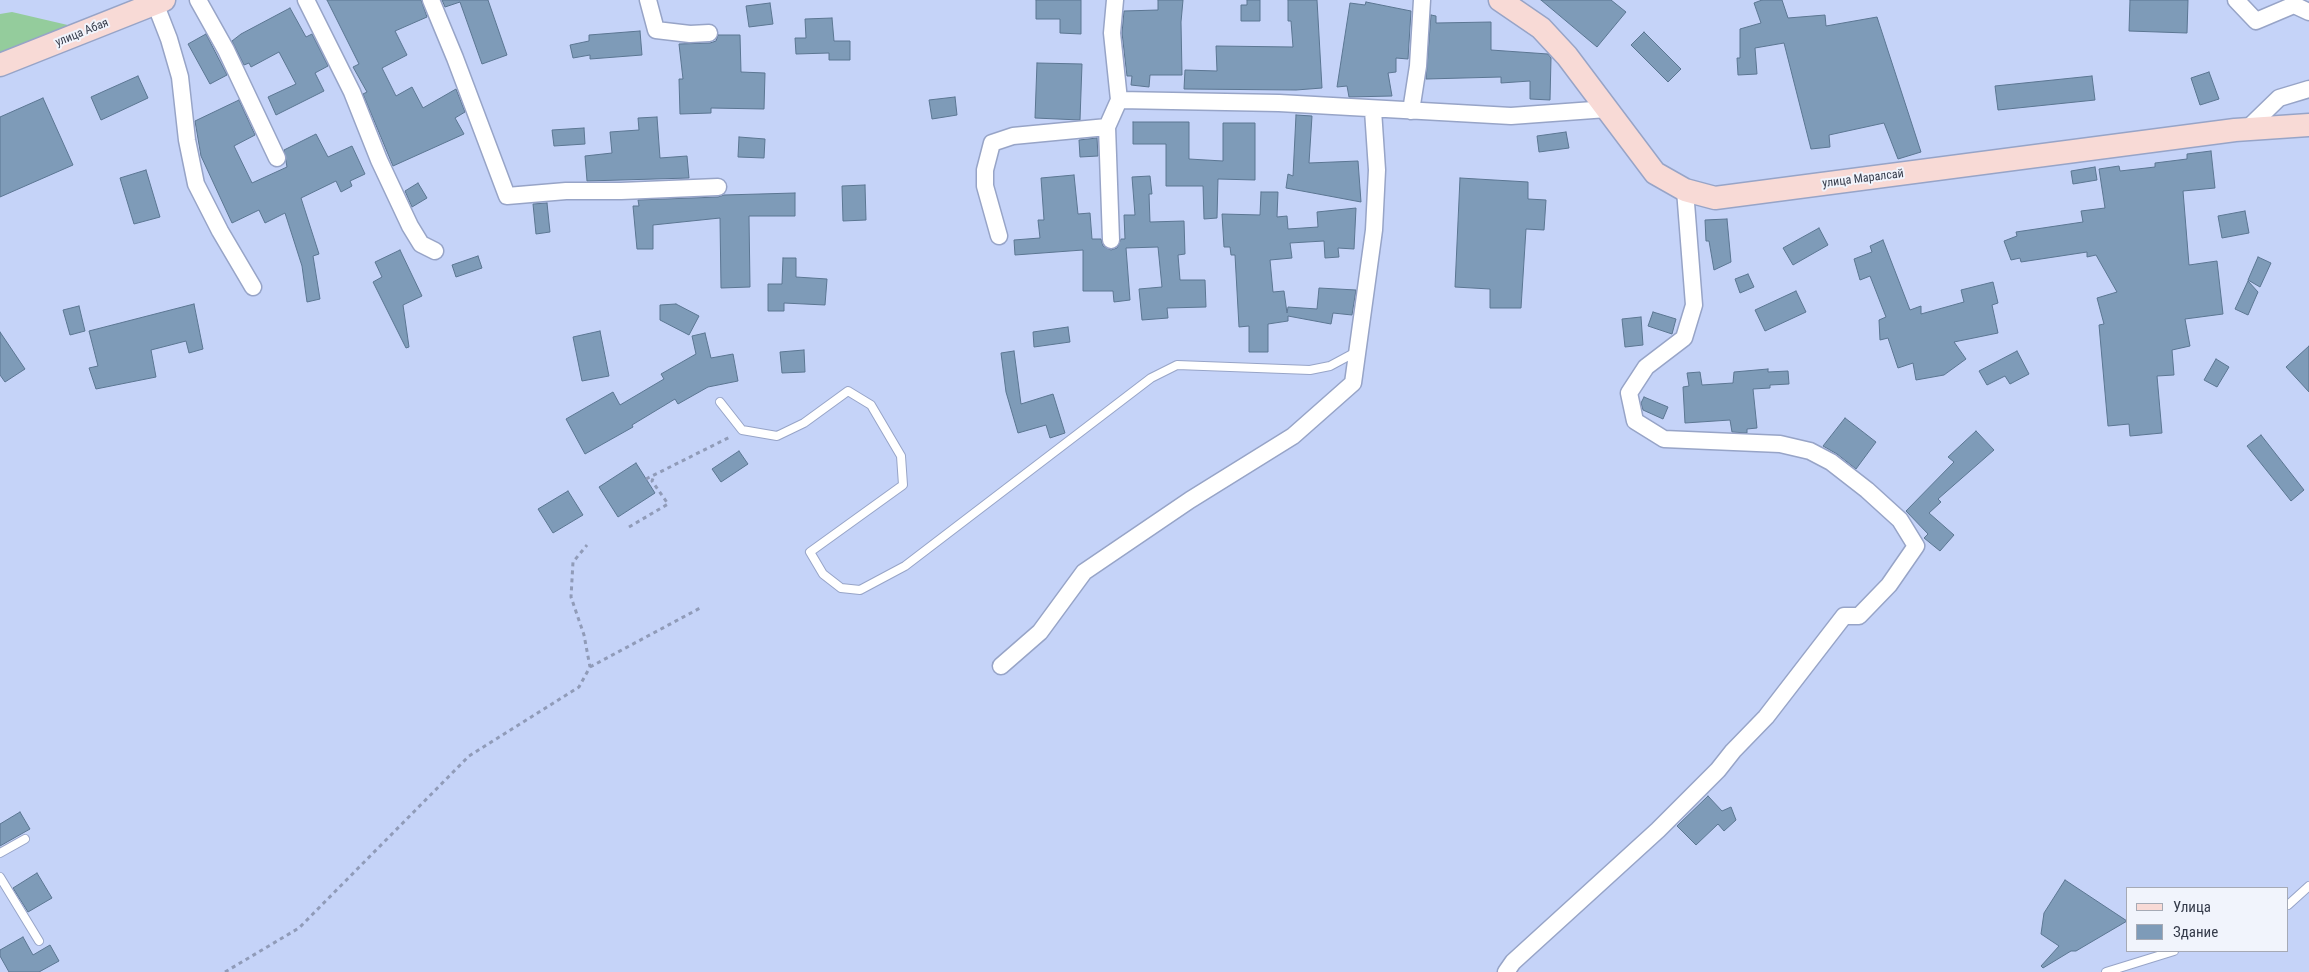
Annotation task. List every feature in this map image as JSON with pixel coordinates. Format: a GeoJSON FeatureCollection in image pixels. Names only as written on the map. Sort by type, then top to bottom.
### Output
{"type":"FeatureCollection","features":[{"type":"Feature","properties":{"kind":"street"},"geometry":{"type":"LineString","coordinates":[[198,0],[226,50],[277,158]]}},
{"type":"Feature","properties":{"kind":"street"},"geometry":{"type":"LineString","coordinates":[[306,0],[352,92],[410,226],[421,244],[435,251]]}},
{"type":"Feature","properties":{"kind":"street"},"geometry":{"type":"LineString","coordinates":[[431,0],[508,196],[566,191],[718,187]]}},
{"type":"Feature","properties":{"kind":"street"},"geometry":{"type":"LineString","coordinates":[[648,0],[656,30],[690,34],[709,33]]}},
{"type":"Feature","properties":{"kind":"street"},"geometry":{"type":"LineString","coordinates":[[1111,240],[1107,127],[1119,100],[1112,33],[1115,0]]}},
{"type":"Feature","properties":{"kind":"street"},"geometry":{"type":"LineString","coordinates":[[1411,112],[1418,66],[1422,0]]}},
{"type":"Feature","properties":{"kind":"street","name":"улица Маралсай"},"geometry":{"type":"LineString","coordinates":[[1500,0],[1540,28],[1567,56],[1655,173],[1684,190],[1714,198],[2247,129],[2309,125]]}},
{"type":"Feature","properties":{"kind":"street"},"geometry":{"type":"LineString","coordinates":[[2236,0],[2256,21],[2294,5],[2309,12]]}},
{"type":"Feature","properties":{"kind":"street"},"geometry":{"type":"LineString","coordinates":[[160,2],[180,77],[187,140],[196,184],[220,231],[254,287]]}},
{"type":"Feature","properties":{"kind":"street","name":"улица Абая"},"geometry":{"type":"LineString","coordinates":[[0,65],[160,2]]}},
{"type":"Feature","properties":{"kind":"street"},"geometry":{"type":"LineString","coordinates":[[2247,129],[2279,98],[2309,89]]}},
{"type":"Feature","properties":{"kind":"street"},"geometry":{"type":"LineString","coordinates":[[1119,100],[1279,104],[1511,116],[1607,109]]}},
{"type":"Feature","properties":{"kind":"street"},"geometry":{"type":"LineString","coordinates":[[1002,666],[1040,632],[1084,572],[1190,500],[1293,436],[1353,383],[1374,222],[1377,170],[1373,110]]}},
{"type":"Feature","properties":{"kind":"street"},"geometry":{"type":"LineString","coordinates":[[999,236],[985,186],[985,170],[992,143],[1012,136],[1107,127]]}},
{"type":"Feature","properties":{"kind":"street"},"geometry":{"type":"LineString","coordinates":[[1506,972],[1513,962],[1658,830],[1718,770],[1733,750],[1766,717],[1844,616],[1859,616],[1889,585],[1916,546],[1900,520],[1867,490],[1831,462],[1810,451],[1780,444],[1664,439],[1634,421],[1629,393],[1646,367],[1684,338],[1694,305],[1684,190]]}},
{"type":"Feature","properties":{"kind":"lane"},"geometry":{"type":"LineString","coordinates":[[720,402],[742,430],[777,436],[804,423],[848,392],[871,405],[901,456],[903,485],[810,552],[824,574],[841,588],[860,590],[905,566],[1151,378],[1177,365],[1310,370],[1330,366],[1358,351]]}},
{"type":"Feature","properties":{"kind":"lane"},"geometry":{"type":"LineString","coordinates":[[0,854],[25,839]]}},
{"type":"Feature","properties":{"kind":"lane"},"geometry":{"type":"LineString","coordinates":[[0,877],[39,941]]}},
{"type":"Feature","properties":{"kind":"lane"},"geometry":{"type":"LineString","coordinates":[[2289,904],[2309,886]]}},
{"type":"Feature","properties":{"kind":"lane"},"geometry":{"type":"LineString","coordinates":[[2106,972],[2171,952]]}},
{"type":"Feature","properties":{"kind":"path"},"geometry":{"type":"LineString","coordinates":[[646,479],[730,437]]}},
{"type":"Feature","properties":{"kind":"path"},"geometry":{"type":"LineString","coordinates":[[629,527],[668,504],[652,481],[654,475]]}},
{"type":"Feature","properties":{"kind":"path"},"geometry":{"type":"LineString","coordinates":[[587,545],[573,562],[571,597],[584,635],[590,667]]}},
{"type":"Feature","properties":{"kind":"path"},"geometry":{"type":"LineString","coordinates":[[225,972],[299,928],[469,756],[579,687],[590,667],[702,607]]}},
{"type":"Feature","properties":{"kind":"green space"},"geometry":{"type":"Polygon","coordinates":[[[12,12],[72,26],[0,54],[0,14],[12,12]]]}},
{"type":"Feature","properties":{"kind":"building"},"geometry":{"type":"Polygon","coordinates":[[[327,0],[421,0],[427,17],[395,31],[407,55],[382,68],[396,96],[412,87],[423,108],[456,89],[465,112],[455,118],[464,134],[393,166],[363,94],[367,92],[353,67],[359,64],[327,0]]]}},
{"type":"Feature","properties":{"kind":"building"},"geometry":{"type":"Polygon","coordinates":[[[442,0],[488,0],[507,55],[482,64],[460,2],[445,7],[442,0]]]}},
{"type":"Feature","properties":{"kind":"building"},"geometry":{"type":"Polygon","coordinates":[[[1036,0],[1081,0],[1081,34],[1060,33],[1060,19],[1036,19],[1036,0]]]}},
{"type":"Feature","properties":{"kind":"building"},"geometry":{"type":"Polygon","coordinates":[[[1158,0],[1183,0],[1181,22],[1182,75],[1150,75],[1149,87],[1131,85],[1132,76],[1127,76],[1122,33],[1124,11],[1158,10],[1158,0]]]}},
{"type":"Feature","properties":{"kind":"building"},"geometry":{"type":"Polygon","coordinates":[[[1247,0],[1260,0],[1260,21],[1241,21],[1241,5],[1247,5],[1247,0]]]}},
{"type":"Feature","properties":{"kind":"building"},"geometry":{"type":"Polygon","coordinates":[[[1288,0],[1317,0],[1322,88],[1296,90],[1184,89],[1185,70],[1217,71],[1216,46],[1293,47],[1291,21],[1288,21],[1288,0]]]}},
{"type":"Feature","properties":{"kind":"building"},"geometry":{"type":"Polygon","coordinates":[[[1541,0],[1611,0],[1626,12],[1597,47],[1541,0]]]}},
{"type":"Feature","properties":{"kind":"building"},"geometry":{"type":"Polygon","coordinates":[[[1762,0],[1782,0],[1788,18],[1825,15],[1826,26],[1877,17],[1921,152],[1898,159],[1884,123],[1829,135],[1830,147],[1811,149],[1784,43],[1755,48],[1757,74],[1738,75],[1737,58],[1740,58],[1740,29],[1761,23],[1754,3],[1762,0]]]}},
{"type":"Feature","properties":{"kind":"building"},"geometry":{"type":"Polygon","coordinates":[[[2130,0],[2188,0],[2187,33],[2129,31],[2130,0]]]}},
{"type":"Feature","properties":{"kind":"building"},"geometry":{"type":"Polygon","coordinates":[[[1366,2],[1411,11],[1408,59],[1396,58],[1396,72],[1388,73],[1392,96],[1349,97],[1347,86],[1337,87],[1350,3],[1365,5],[1366,2]]]}},
{"type":"Feature","properties":{"kind":"building"},"geometry":{"type":"Polygon","coordinates":[[[770,3],[773,24],[749,27],[746,6],[770,3]]]}},
{"type":"Feature","properties":{"kind":"building"},"geometry":{"type":"Polygon","coordinates":[[[290,8],[306,37],[312,34],[328,66],[315,73],[324,91],[276,115],[268,97],[296,84],[279,52],[251,67],[249,63],[244,65],[232,41],[241,34],[290,8]]]}},
{"type":"Feature","properties":{"kind":"building"},"geometry":{"type":"Polygon","coordinates":[[[1431,15],[1436,16],[1436,23],[1491,22],[1491,50],[1548,54],[1551,58],[1550,100],[1530,99],[1530,81],[1501,83],[1501,77],[1426,79],[1431,15]]]}},
{"type":"Feature","properties":{"kind":"building"},"geometry":{"type":"Polygon","coordinates":[[[832,18],[834,41],[850,41],[850,60],[829,60],[829,53],[796,54],[795,38],[806,38],[805,19],[832,18]]]}},
{"type":"Feature","properties":{"kind":"building"},"geometry":{"type":"Polygon","coordinates":[[[640,31],[642,55],[590,59],[590,55],[573,58],[570,45],[589,41],[589,35],[640,31]]]}},
{"type":"Feature","properties":{"kind":"building"},"geometry":{"type":"Polygon","coordinates":[[[1644,32],[1681,69],[1668,82],[1631,45],[1644,32]]]}},
{"type":"Feature","properties":{"kind":"building"},"geometry":{"type":"Polygon","coordinates":[[[206,34],[227,75],[210,84],[188,44],[206,34]]]}},
{"type":"Feature","properties":{"kind":"building"},"geometry":{"type":"Polygon","coordinates":[[[718,35],[740,35],[741,72],[765,73],[764,109],[711,108],[711,113],[680,114],[679,79],[683,79],[679,44],[710,43],[716,41],[718,35]]]}},
{"type":"Feature","properties":{"kind":"building"},"geometry":{"type":"Polygon","coordinates":[[[1037,63],[1082,64],[1080,120],[1035,118],[1037,63]]]}},
{"type":"Feature","properties":{"kind":"building"},"geometry":{"type":"Polygon","coordinates":[[[2209,72],[2219,99],[2200,105],[2191,78],[2209,72]]]}},
{"type":"Feature","properties":{"kind":"building"},"geometry":{"type":"Polygon","coordinates":[[[138,76],[148,98],[101,120],[91,97],[138,76]]]}},
{"type":"Feature","properties":{"kind":"building"},"geometry":{"type":"Polygon","coordinates":[[[2092,76],[2095,100],[1998,110],[1995,86],[2092,76]]]}},
{"type":"Feature","properties":{"kind":"building"},"geometry":{"type":"Polygon","coordinates":[[[955,97],[957,115],[932,119],[929,100],[955,97]]]}},
{"type":"Feature","properties":{"kind":"building"},"geometry":{"type":"Polygon","coordinates":[[[43,98],[73,165],[0,197],[0,117],[43,98]]]}},
{"type":"Feature","properties":{"kind":"building"},"geometry":{"type":"Polygon","coordinates":[[[239,100],[255,135],[234,146],[252,183],[287,167],[284,150],[316,134],[328,157],[352,146],[365,174],[350,181],[352,186],[341,192],[336,181],[301,198],[319,254],[313,256],[320,299],[307,302],[302,266],[285,213],[265,223],[259,210],[232,223],[201,156],[195,121],[239,100]]]}},
{"type":"Feature","properties":{"kind":"building"},"geometry":{"type":"Polygon","coordinates":[[[1296,115],[1312,116],[1309,163],[1358,161],[1361,202],[1286,188],[1288,174],[1293,176],[1296,115]]]}},
{"type":"Feature","properties":{"kind":"building"},"geometry":{"type":"Polygon","coordinates":[[[657,117],[660,158],[687,156],[689,178],[587,181],[585,156],[612,153],[610,132],[639,130],[638,118],[657,117]]]}},
{"type":"Feature","properties":{"kind":"building"},"geometry":{"type":"Polygon","coordinates":[[[1133,122],[1189,122],[1189,159],[1223,161],[1223,123],[1255,123],[1255,180],[1218,179],[1217,218],[1204,219],[1203,186],[1166,186],[1166,144],[1133,144],[1133,122]]]}},
{"type":"Feature","properties":{"kind":"building"},"geometry":{"type":"Polygon","coordinates":[[[584,128],[585,144],[554,146],[552,130],[584,128]]]}},
{"type":"Feature","properties":{"kind":"building"},"geometry":{"type":"Polygon","coordinates":[[[1566,132],[1569,148],[1539,152],[1537,136],[1566,132]]]}},
{"type":"Feature","properties":{"kind":"building"},"geometry":{"type":"Polygon","coordinates":[[[739,137],[765,139],[764,158],[738,157],[739,137]]]}},
{"type":"Feature","properties":{"kind":"building"},"geometry":{"type":"Polygon","coordinates":[[[1097,138],[1098,156],[1080,157],[1079,140],[1097,138]]]}},
{"type":"Feature","properties":{"kind":"building"},"geometry":{"type":"Polygon","coordinates":[[[2211,151],[2215,188],[2183,191],[2189,265],[2217,261],[2223,314],[2185,319],[2190,346],[2172,350],[2174,375],[2157,376],[2162,433],[2130,436],[2129,424],[2108,426],[2099,325],[2104,324],[2097,298],[2117,292],[2096,255],[2087,257],[2087,252],[2021,262],[2020,258],[2011,260],[2004,241],[2017,236],[2016,232],[2083,222],[2081,211],[2105,208],[2099,169],[2119,166],[2120,171],[2155,167],[2155,163],[2187,159],[2187,154],[2211,151]]]}},
{"type":"Feature","properties":{"kind":"building"},"geometry":{"type":"Polygon","coordinates":[[[2095,167],[2097,180],[2073,184],[2071,171],[2095,167]]]}},
{"type":"Feature","properties":{"kind":"building"},"geometry":{"type":"Polygon","coordinates":[[[146,170],[160,217],[134,224],[120,178],[146,170]]]}},
{"type":"Feature","properties":{"kind":"building"},"geometry":{"type":"Polygon","coordinates":[[[1074,175],[1078,214],[1090,213],[1092,239],[1101,239],[1103,246],[1111,250],[1117,248],[1121,239],[1125,239],[1124,215],[1135,215],[1132,177],[1150,176],[1152,194],[1149,194],[1150,222],[1184,221],[1185,254],[1178,255],[1180,280],[1205,280],[1206,307],[1167,308],[1168,318],[1142,320],[1139,289],[1162,287],[1158,247],[1126,248],[1130,300],[1114,302],[1113,291],[1083,291],[1083,250],[1015,255],[1014,240],[1040,238],[1038,220],[1044,220],[1041,178],[1074,175]]]}},
{"type":"Feature","properties":{"kind":"building"},"geometry":{"type":"Polygon","coordinates":[[[1460,178],[1528,182],[1528,199],[1546,200],[1544,230],[1526,229],[1521,308],[1490,308],[1490,289],[1455,287],[1460,178]]]}},
{"type":"Feature","properties":{"kind":"building"},"geometry":{"type":"Polygon","coordinates":[[[418,183],[427,198],[412,207],[405,191],[418,183]]]}},
{"type":"Feature","properties":{"kind":"building"},"geometry":{"type":"Polygon","coordinates":[[[865,185],[866,220],[843,221],[842,186],[865,185]]]}},
{"type":"Feature","properties":{"kind":"building"},"geometry":{"type":"Polygon","coordinates":[[[1261,192],[1278,192],[1277,217],[1287,216],[1288,229],[1318,227],[1317,212],[1356,208],[1354,249],[1338,248],[1339,257],[1325,258],[1324,241],[1290,243],[1292,258],[1270,260],[1273,292],[1284,291],[1287,313],[1288,307],[1317,309],[1319,288],[1356,290],[1352,315],[1333,313],[1331,324],[1288,316],[1288,321],[1268,324],[1268,352],[1249,352],[1249,326],[1239,327],[1235,255],[1231,255],[1230,247],[1224,247],[1222,214],[1260,215],[1261,192]]]}},
{"type":"Feature","properties":{"kind":"building"},"geometry":{"type":"Polygon","coordinates":[[[795,193],[795,216],[749,216],[750,287],[721,288],[720,218],[653,225],[653,249],[637,249],[633,206],[639,206],[638,200],[795,193]]]}},
{"type":"Feature","properties":{"kind":"building"},"geometry":{"type":"Polygon","coordinates":[[[547,203],[550,232],[536,234],[533,204],[547,203]]]}},
{"type":"Feature","properties":{"kind":"building"},"geometry":{"type":"Polygon","coordinates":[[[2245,211],[2249,233],[2222,238],[2218,216],[2245,211]]]}},
{"type":"Feature","properties":{"kind":"building"},"geometry":{"type":"Polygon","coordinates":[[[1727,219],[1731,262],[1714,270],[1709,241],[1706,241],[1705,220],[1727,219]]]}},
{"type":"Feature","properties":{"kind":"building"},"geometry":{"type":"Polygon","coordinates":[[[1819,228],[1828,245],[1793,265],[1783,248],[1819,228]]]}},
{"type":"Feature","properties":{"kind":"building"},"geometry":{"type":"Polygon","coordinates":[[[1883,240],[1910,310],[1921,306],[1921,314],[1964,302],[1961,290],[1993,282],[1998,303],[1992,305],[1998,333],[1954,342],[1966,359],[1944,375],[1916,380],[1913,363],[1898,368],[1888,338],[1880,340],[1879,320],[1886,317],[1870,276],[1860,280],[1854,259],[1872,252],[1870,246],[1883,240]]]}},
{"type":"Feature","properties":{"kind":"building"},"geometry":{"type":"Polygon","coordinates":[[[400,250],[422,296],[403,305],[409,347],[406,348],[373,282],[382,277],[375,262],[400,250]]]}},
{"type":"Feature","properties":{"kind":"building"},"geometry":{"type":"Polygon","coordinates":[[[478,256],[482,268],[456,277],[452,265],[478,256]]]}},
{"type":"Feature","properties":{"kind":"building"},"geometry":{"type":"Polygon","coordinates":[[[2258,257],[2271,263],[2260,287],[2248,280],[2258,257]]]}},
{"type":"Feature","properties":{"kind":"building"},"geometry":{"type":"Polygon","coordinates":[[[783,258],[796,258],[796,277],[827,279],[825,305],[784,303],[784,311],[768,311],[768,284],[782,284],[783,258]]]}},
{"type":"Feature","properties":{"kind":"building"},"geometry":{"type":"Polygon","coordinates":[[[1748,274],[1754,287],[1740,293],[1735,279],[1748,274]]]}},
{"type":"Feature","properties":{"kind":"building"},"geometry":{"type":"Polygon","coordinates":[[[2248,281],[2258,292],[2248,315],[2235,309],[2248,281]]]}},
{"type":"Feature","properties":{"kind":"building"},"geometry":{"type":"Polygon","coordinates":[[[1796,291],[1806,312],[1765,331],[1755,310],[1796,291]]]}},
{"type":"Feature","properties":{"kind":"building"},"geometry":{"type":"Polygon","coordinates":[[[194,304],[203,349],[189,353],[186,341],[151,350],[156,377],[96,389],[89,368],[98,366],[89,331],[194,304]]]}},
{"type":"Feature","properties":{"kind":"building"},"geometry":{"type":"Polygon","coordinates":[[[676,304],[699,316],[689,335],[660,320],[660,305],[676,304]]]}},
{"type":"Feature","properties":{"kind":"building"},"geometry":{"type":"Polygon","coordinates":[[[79,306],[85,331],[70,335],[63,310],[79,306]]]}},
{"type":"Feature","properties":{"kind":"building"},"geometry":{"type":"Polygon","coordinates":[[[1653,312],[1676,319],[1672,334],[1648,326],[1653,312]]]}},
{"type":"Feature","properties":{"kind":"building"},"geometry":{"type":"Polygon","coordinates":[[[1641,317],[1643,345],[1625,347],[1622,319],[1641,317]]]}},
{"type":"Feature","properties":{"kind":"building"},"geometry":{"type":"Polygon","coordinates":[[[1068,327],[1070,342],[1034,347],[1033,332],[1068,327]]]}},
{"type":"Feature","properties":{"kind":"building"},"geometry":{"type":"Polygon","coordinates":[[[600,331],[609,376],[582,381],[573,337],[600,331]]]}},
{"type":"Feature","properties":{"kind":"building"},"geometry":{"type":"Polygon","coordinates":[[[0,332],[25,369],[5,382],[0,375],[0,332]]]}},
{"type":"Feature","properties":{"kind":"building"},"geometry":{"type":"Polygon","coordinates":[[[705,333],[711,358],[733,354],[738,381],[708,387],[678,404],[675,399],[632,425],[633,427],[585,454],[566,419],[613,392],[620,405],[664,379],[661,374],[696,354],[692,336],[705,333]]]}},
{"type":"Feature","properties":{"kind":"building"},"geometry":{"type":"Polygon","coordinates":[[[2309,346],[2309,392],[2286,367],[2309,346]]]}},
{"type":"Feature","properties":{"kind":"building"},"geometry":{"type":"Polygon","coordinates":[[[804,350],[805,372],[782,373],[780,352],[804,350]]]}},
{"type":"Feature","properties":{"kind":"building"},"geometry":{"type":"Polygon","coordinates":[[[1014,351],[1021,404],[1053,394],[1065,433],[1050,438],[1046,425],[1018,433],[1006,392],[1001,353],[1014,351]]]}},
{"type":"Feature","properties":{"kind":"building"},"geometry":{"type":"Polygon","coordinates":[[[2017,351],[2029,374],[2010,384],[2005,376],[1987,385],[1979,371],[2017,351]]]}},
{"type":"Feature","properties":{"kind":"building"},"geometry":{"type":"Polygon","coordinates":[[[2216,359],[2229,367],[2217,387],[2204,380],[2216,359]]]}},
{"type":"Feature","properties":{"kind":"building"},"geometry":{"type":"Polygon","coordinates":[[[1768,369],[1768,372],[1788,371],[1789,384],[1770,385],[1770,388],[1753,389],[1757,428],[1747,429],[1747,433],[1732,432],[1730,420],[1685,423],[1683,387],[1689,386],[1687,373],[1700,372],[1702,385],[1733,383],[1734,372],[1768,369]]]}},
{"type":"Feature","properties":{"kind":"building"},"geometry":{"type":"Polygon","coordinates":[[[1644,397],[1668,407],[1663,419],[1643,410],[1641,403],[1644,397]]]}},
{"type":"Feature","properties":{"kind":"building"},"geometry":{"type":"Polygon","coordinates":[[[1845,418],[1876,442],[1856,469],[1823,446],[1845,418]]]}},
{"type":"Feature","properties":{"kind":"building"},"geometry":{"type":"Polygon","coordinates":[[[1976,431],[1994,450],[1938,499],[1941,502],[1929,513],[1954,535],[1940,551],[1924,538],[1928,534],[1906,511],[1954,462],[1948,457],[1976,431]]]}},
{"type":"Feature","properties":{"kind":"building"},"geometry":{"type":"Polygon","coordinates":[[[2261,435],[2304,490],[2291,501],[2247,446],[2261,435]]]}},
{"type":"Feature","properties":{"kind":"building"},"geometry":{"type":"Polygon","coordinates":[[[739,451],[748,464],[721,482],[712,469],[739,451]]]}},
{"type":"Feature","properties":{"kind":"building"},"geometry":{"type":"Polygon","coordinates":[[[636,463],[655,493],[618,517],[599,487],[636,463]]]}},
{"type":"Feature","properties":{"kind":"building"},"geometry":{"type":"Polygon","coordinates":[[[568,491],[583,515],[553,533],[538,509],[568,491]]]}},
{"type":"Feature","properties":{"kind":"building"},"geometry":{"type":"Polygon","coordinates":[[[1708,796],[1722,811],[1731,807],[1736,820],[1724,831],[1718,824],[1696,845],[1677,826],[1708,796]]]}},
{"type":"Feature","properties":{"kind":"building"},"geometry":{"type":"Polygon","coordinates":[[[20,812],[30,829],[0,846],[0,824],[20,812]]]}},
{"type":"Feature","properties":{"kind":"building"},"geometry":{"type":"Polygon","coordinates":[[[37,873],[52,898],[28,912],[13,888],[37,873]]]}},
{"type":"Feature","properties":{"kind":"building"},"geometry":{"type":"Polygon","coordinates":[[[2065,880],[2126,922],[2043,968],[2041,966],[2059,946],[2041,934],[2044,913],[2065,880]]]}},
{"type":"Feature","properties":{"kind":"building"},"geometry":{"type":"Polygon","coordinates":[[[23,937],[33,955],[50,945],[59,961],[39,972],[9,972],[0,956],[0,950],[23,937]]]}}]}
